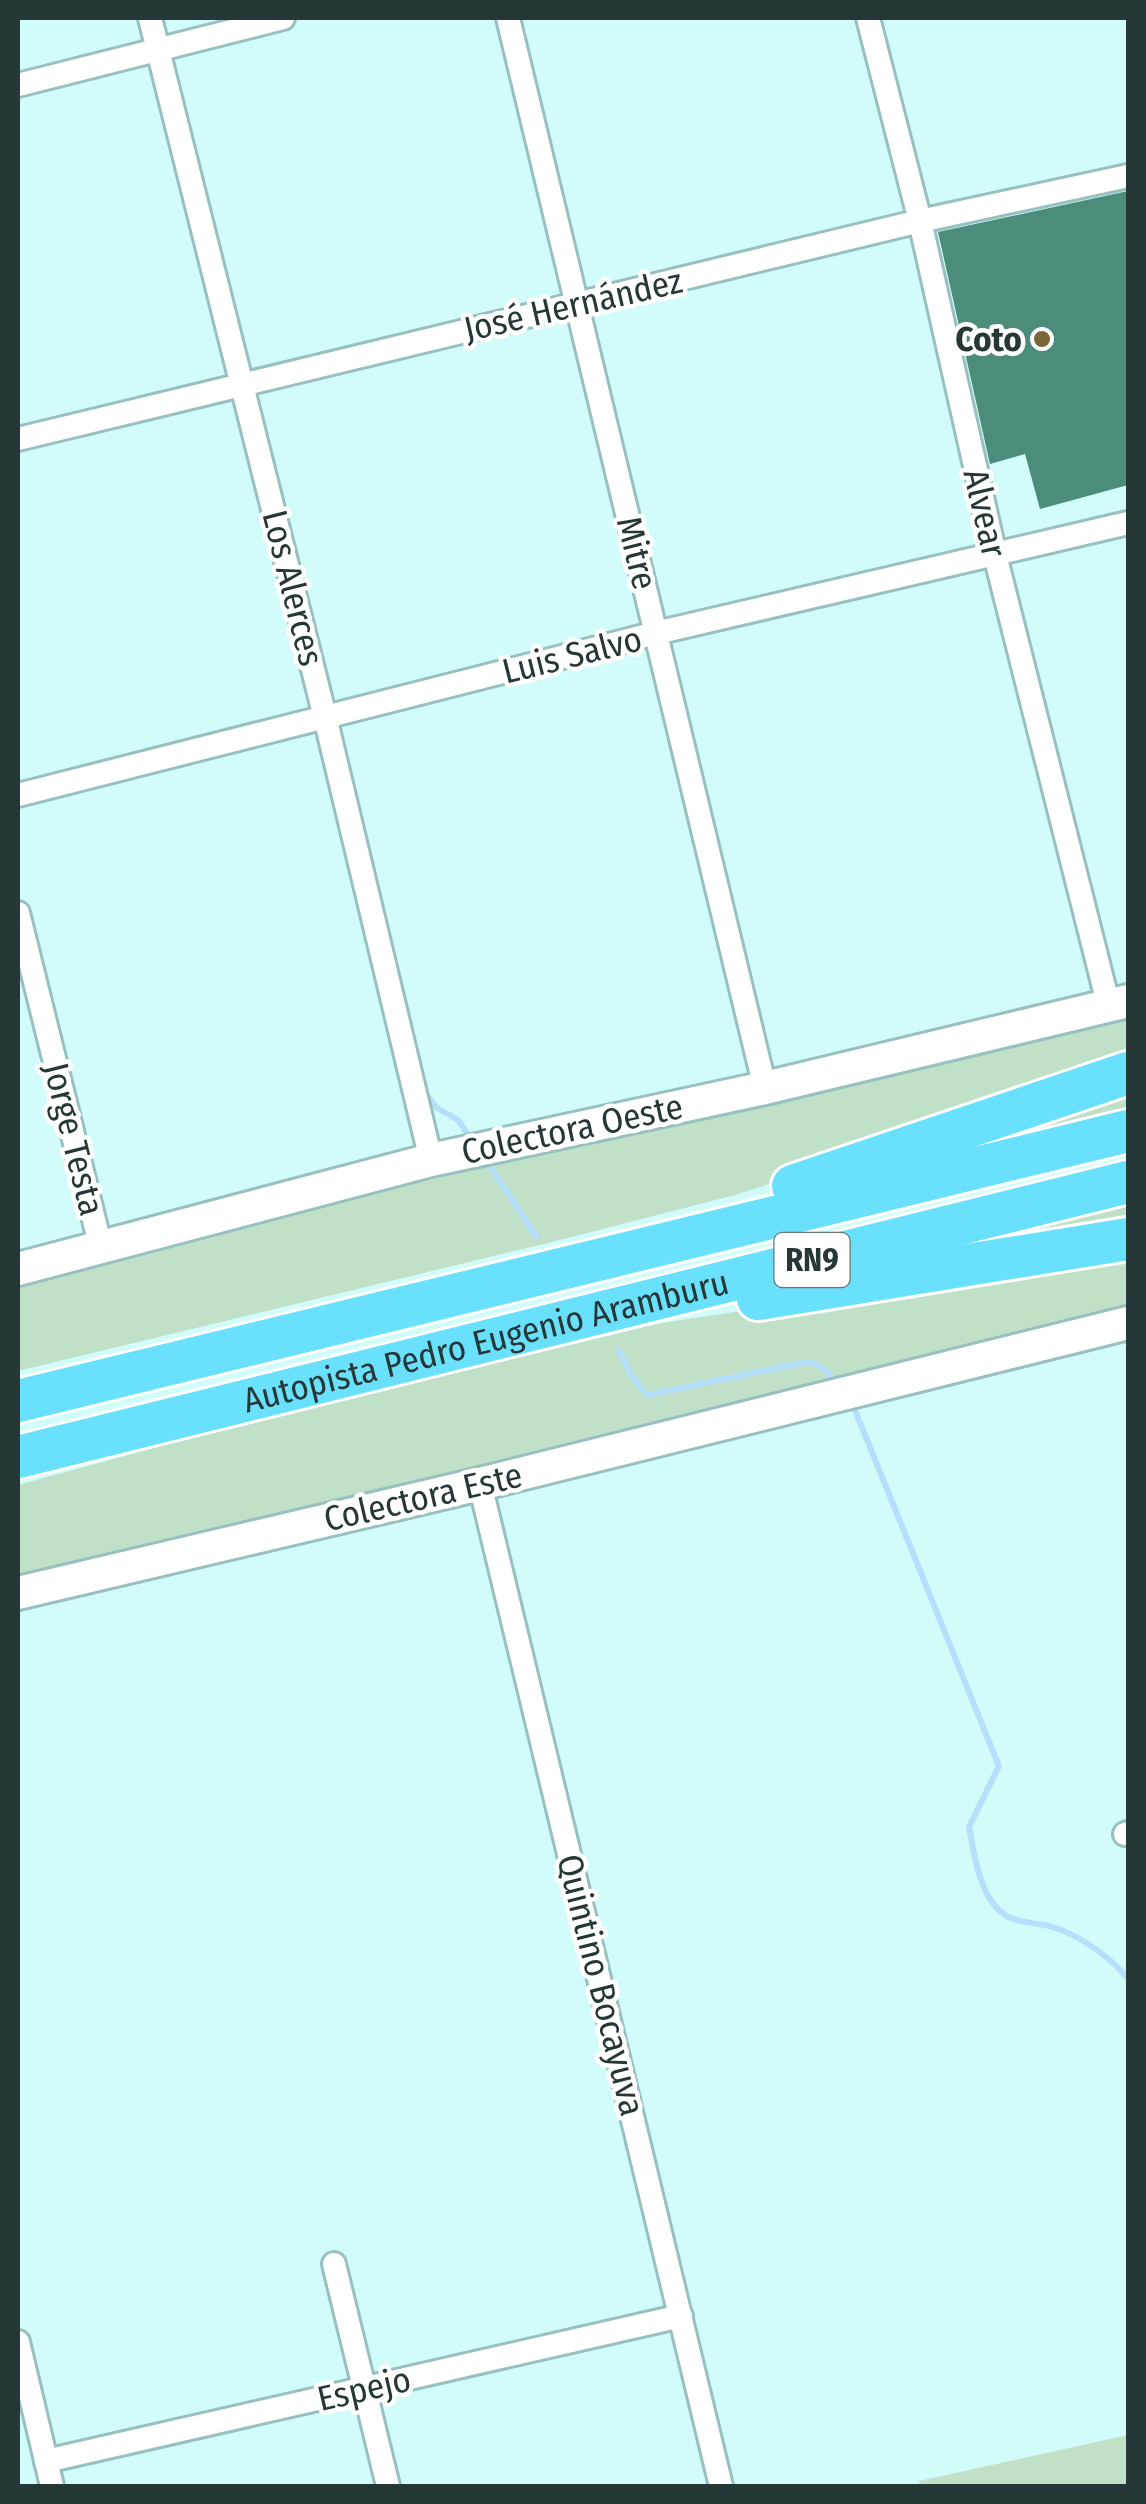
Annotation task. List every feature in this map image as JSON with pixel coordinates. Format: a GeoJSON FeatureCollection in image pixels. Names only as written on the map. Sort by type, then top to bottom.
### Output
{"type":"FeatureCollection","features":[{"type":"Feature","properties":{"kind":"highway"},"geometry":{"type":"LineString","coordinates":[[504,1282],[1013,1114],[1128,1072]]}},
{"type":"Feature","properties":{"kind":"highway","name":"Autopista Pedro Eugenio Aramburu"},"geometry":{"type":"LineString","coordinates":[[28,1398],[1128,1131]]}},
{"type":"Feature","properties":{"kind":"highway","name":"Autopista Pedro Eugenio Aramburu"},"geometry":{"type":"LineString","coordinates":[[18,1457],[1128,1182]]}},
{"type":"Feature","properties":{"kind":"highway"},"geometry":{"type":"LineString","coordinates":[[496,1338],[1128,1239]]}},
{"type":"Feature","properties":{"kind":"street","name":"Los Alerces"},"geometry":{"type":"LineString","coordinates":[[150,18],[326,717],[445,1157]]}},
{"type":"Feature","properties":{"kind":"street"},"geometry":{"type":"LineString","coordinates":[[18,85],[283,18]]}},
{"type":"Feature","properties":{"kind":"street","name":"Mitre"},"geometry":{"type":"LineString","coordinates":[[508,18],[765,1088]]}},
{"type":"Feature","properties":{"kind":"street","name":"Alvear"},"geometry":{"type":"LineString","coordinates":[[868,18],[920,221],[995,555],[1119,1004]]}},
{"type":"Feature","properties":{"kind":"street","name":"José Hernández"},"geometry":{"type":"LineString","coordinates":[[18,438],[920,221],[1128,176]]}},
{"type":"Feature","properties":{"kind":"street","name":"Luis Salvo"},"geometry":{"type":"LineString","coordinates":[[18,794],[656,634],[1128,523]]}},
{"type":"Feature","properties":{"kind":"street","name":"Jorge Testa"},"geometry":{"type":"LineString","coordinates":[[18,913],[102,1248]]}},
{"type":"Feature","properties":{"kind":"street","name":"Colectora Oeste"},"geometry":{"type":"LineString","coordinates":[[18,1269],[445,1157],[765,1088],[1119,1004]]}},
{"type":"Feature","properties":{"kind":"street","name":"Colectora Este"},"geometry":{"type":"LineString","coordinates":[[18,1593],[480,1484],[1128,1323]]}},
{"type":"Feature","properties":{"kind":"street","name":"Quintino Bocayuva"},"geometry":{"type":"LineString","coordinates":[[480,1484],[721,2486]]}},
{"type":"Feature","properties":{"kind":"street"},"geometry":{"type":"LineString","coordinates":[[334,2264],[388,2486]]}},
{"type":"Feature","properties":{"kind":"street","name":"Espejo"},"geometry":{"type":"LineString","coordinates":[[46,2462],[681,2316]]}},
{"type":"Feature","properties":{"kind":"street"},"geometry":{"type":"LineString","coordinates":[[19,2351],[52,2486]]}},
{"type":"Feature","properties":{"kind":"green space"},"geometry":{"type":"Polygon","coordinates":[[[1128,1010],[1128,1065],[1079,1084],[735,1195],[18,1371],[18,1284],[127,1260],[448,1171],[1128,1010]]]}},
{"type":"Feature","properties":{"kind":"green space"},"geometry":{"type":"Polygon","coordinates":[[[1128,1088],[1128,1109],[880,1168],[1128,1088]]]}},
{"type":"Feature","properties":{"kind":"green space"},"geometry":{"type":"Polygon","coordinates":[[[1128,1202],[1128,1229],[923,1251],[1128,1202]]]}},
{"type":"Feature","properties":{"kind":"green space"},"geometry":{"type":"Polygon","coordinates":[[[1128,1252],[1128,1309],[602,1441],[18,1578],[18,1485],[283,1413],[662,1323],[1128,1252]]]}},
{"type":"Feature","properties":{"kind":"green space"},"geometry":{"type":"Polygon","coordinates":[[[1128,2435],[1128,2486],[920,2486],[919,2481],[1128,2435]]]}},
{"type":"Feature","properties":{"kind":"building","name":"Coto"},"geometry":{"type":"Polygon","coordinates":[[[1128,191],[1128,485],[1040,509],[1025,454],[990,464],[938,232],[1128,191]]]}},
{"type":"Feature","properties":{"kind":"waterway"},"geometry":{"type":"LineString","coordinates":[[427,1096],[437,1108],[458,1120],[473,1142]]}},
{"type":"Feature","properties":{"kind":"waterway"},"geometry":{"type":"LineString","coordinates":[[486,1160],[536,1236]]}},
{"type":"Feature","properties":{"kind":"waterway"},"geometry":{"type":"LineString","coordinates":[[619,1350],[631,1375],[647,1395],[806,1362],[823,1368],[835,1383]]}},
{"type":"Feature","properties":{"kind":"waterway"},"geometry":{"type":"LineString","coordinates":[[848,1401],[855,1410],[999,1766],[969,1827],[985,1890],[1008,1917],[1053,1927],[1084,1941],[1128,1979]]}},
{"type":"Feature","properties":{"kind":"place","name":"Coto"},"geometry":{"type":"Point","coordinates":[1042,339]}}]}
